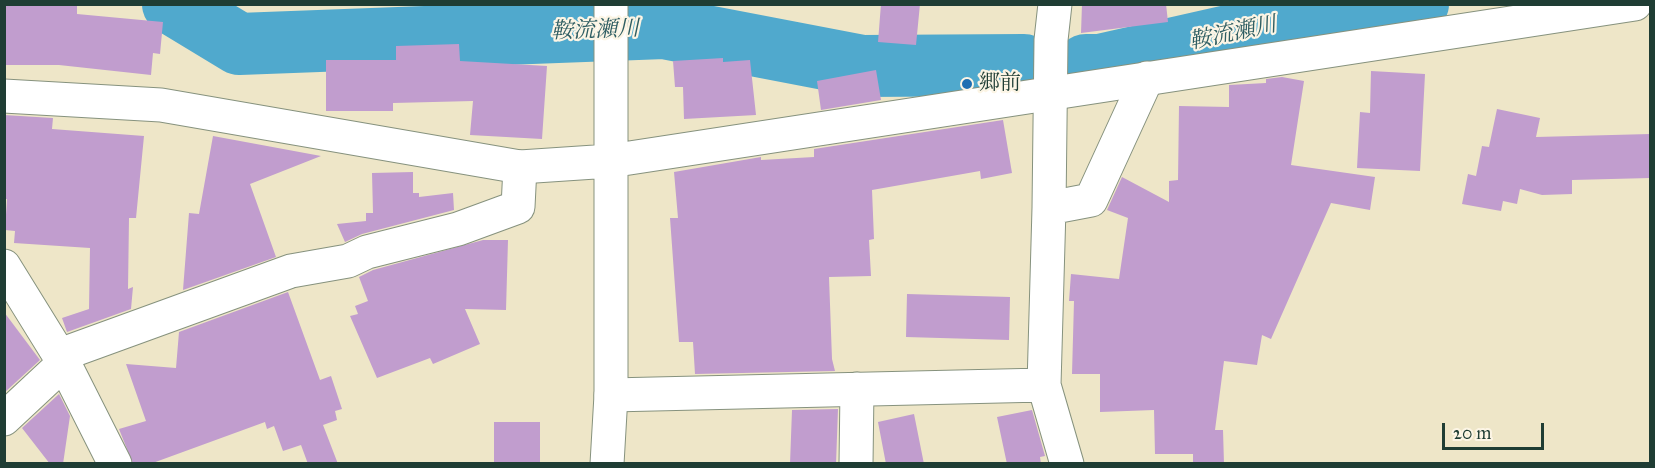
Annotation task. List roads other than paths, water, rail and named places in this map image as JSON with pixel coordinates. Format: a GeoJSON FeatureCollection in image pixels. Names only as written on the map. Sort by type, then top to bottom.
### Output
{"type":"FeatureCollection","features":[{"type":"Feature","properties":{"kind":"street"},"geometry":{"type":"LineString","coordinates":[[1055,4],[1050,96],[1044,385],[1067,464]]}},
{"type":"Feature","properties":{"kind":"street"},"geometry":{"type":"LineString","coordinates":[[4,96],[161,105],[520,167],[610,161],[1050,96],[1147,78],[1635,4]]}},
{"type":"Feature","properties":{"kind":"street"},"geometry":{"type":"LineString","coordinates":[[607,464],[611,395],[611,9]]}},
{"type":"Feature","properties":{"kind":"street"},"geometry":{"type":"LineString","coordinates":[[1048,208],[1091,200],[1147,78]]}},
{"type":"Feature","properties":{"kind":"street"},"geometry":{"type":"LineString","coordinates":[[4,419],[62,359],[291,271],[348,261],[367,252],[458,229],[518,207],[520,167]]}},
{"type":"Feature","properties":{"kind":"street"},"geometry":{"type":"LineString","coordinates":[[4,267],[62,359],[115,464]]}},
{"type":"Feature","properties":{"kind":"street"},"geometry":{"type":"LineString","coordinates":[[611,395],[1044,385]]}},
{"type":"Feature","properties":{"kind":"street"},"geometry":{"type":"LineString","coordinates":[[856,464],[857,389]]}},
{"type":"Feature","properties":{"kind":"waterway","name":"鞍流瀬川"},"geometry":{"type":"LineString","coordinates":[[173,4],[239,44],[664,28],[862,66],[1024,65]]}},
{"type":"Feature","properties":{"kind":"waterway","name":"鞍流瀬川"},"geometry":{"type":"LineString","coordinates":[[1086,65],[1100,65],[1277,25],[1418,4]]}},
{"type":"Feature","properties":{"kind":"place","name":"郷前"},"geometry":{"type":"Point","coordinates":[967,84]}}]}
